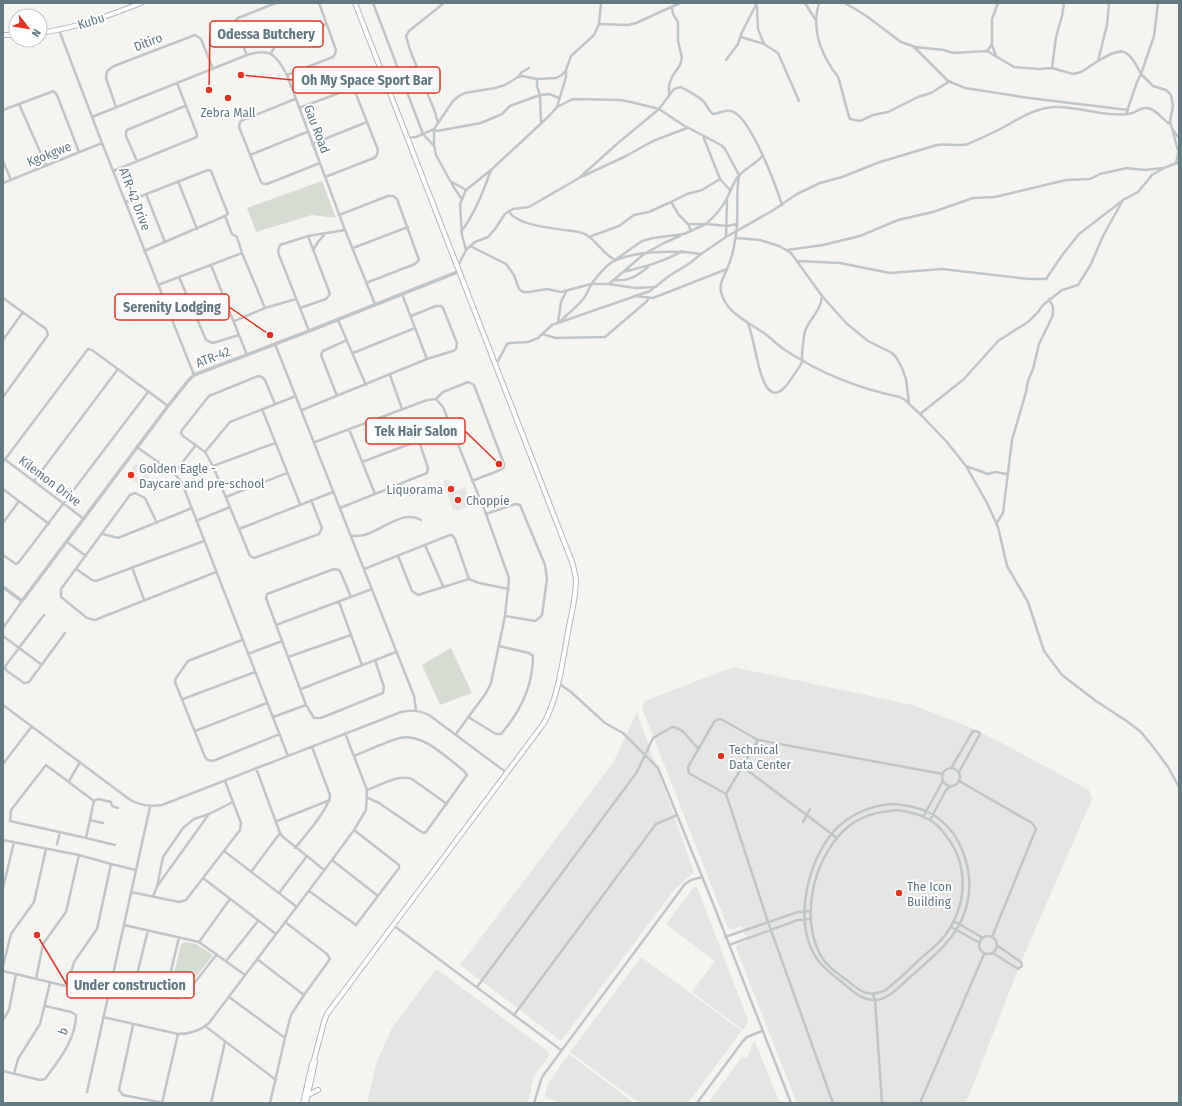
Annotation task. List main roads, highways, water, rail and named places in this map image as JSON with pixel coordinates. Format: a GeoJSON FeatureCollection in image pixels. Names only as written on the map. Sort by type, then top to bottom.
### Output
{"type":"FeatureCollection","features":[{"type":"Feature","properties":{"kind":"main road","name":"Kubu"},"geometry":{"type":"LineString","coordinates":[[48,32],[89,22],[141,3]]}},
{"type":"Feature","properties":{"kind":"main road"},"geometry":{"type":"LineString","coordinates":[[303,1103],[327,1014],[544,723],[555,698],[574,601],[576,581],[575,570],[355,3]]}},
{"type":"Feature","properties":{"kind":"main road"},"geometry":{"type":"LineString","coordinates":[[306,1103],[315,1064],[314,1060]]}},
{"type":"Feature","properties":{"kind":"main road"},"geometry":{"type":"LineString","coordinates":[[308,1095],[318,1090],[311,1082]]}},
{"type":"Feature","properties":{"kind":"place","name":"Oh My Space Sport Bar"},"geometry":{"type":"Point","coordinates":[241,75]}},
{"type":"Feature","properties":{"kind":"place","name":"Odessa Butchery"},"geometry":{"type":"Point","coordinates":[209,90]}},
{"type":"Feature","properties":{"kind":"place","name":"Zebra Mall"},"geometry":{"type":"Point","coordinates":[228,98]}},
{"type":"Feature","properties":{"kind":"place","name":"Serenity Lodging"},"geometry":{"type":"Point","coordinates":[270,335]}},
{"type":"Feature","properties":{"kind":"place","name":"Tek Hair Salon"},"geometry":{"type":"Point","coordinates":[499,464]}},
{"type":"Feature","properties":{"kind":"place","name":"Golden Eagle - Daycare and pre-school"},"geometry":{"type":"Point","coordinates":[131,475]}},
{"type":"Feature","properties":{"kind":"place","name":"Liquorama"},"geometry":{"type":"Point","coordinates":[451,489]}},
{"type":"Feature","properties":{"kind":"place","name":"Choppie"},"geometry":{"type":"Point","coordinates":[458,500]}},
{"type":"Feature","properties":{"kind":"place","name":"Technical Data Center"},"geometry":{"type":"Point","coordinates":[721,756]}},
{"type":"Feature","properties":{"kind":"place","name":"The Icon Building"},"geometry":{"type":"Point","coordinates":[899,893]}},
{"type":"Feature","properties":{"kind":"place","name":"Under construction"},"geometry":{"type":"Point","coordinates":[37,935]}}]}
